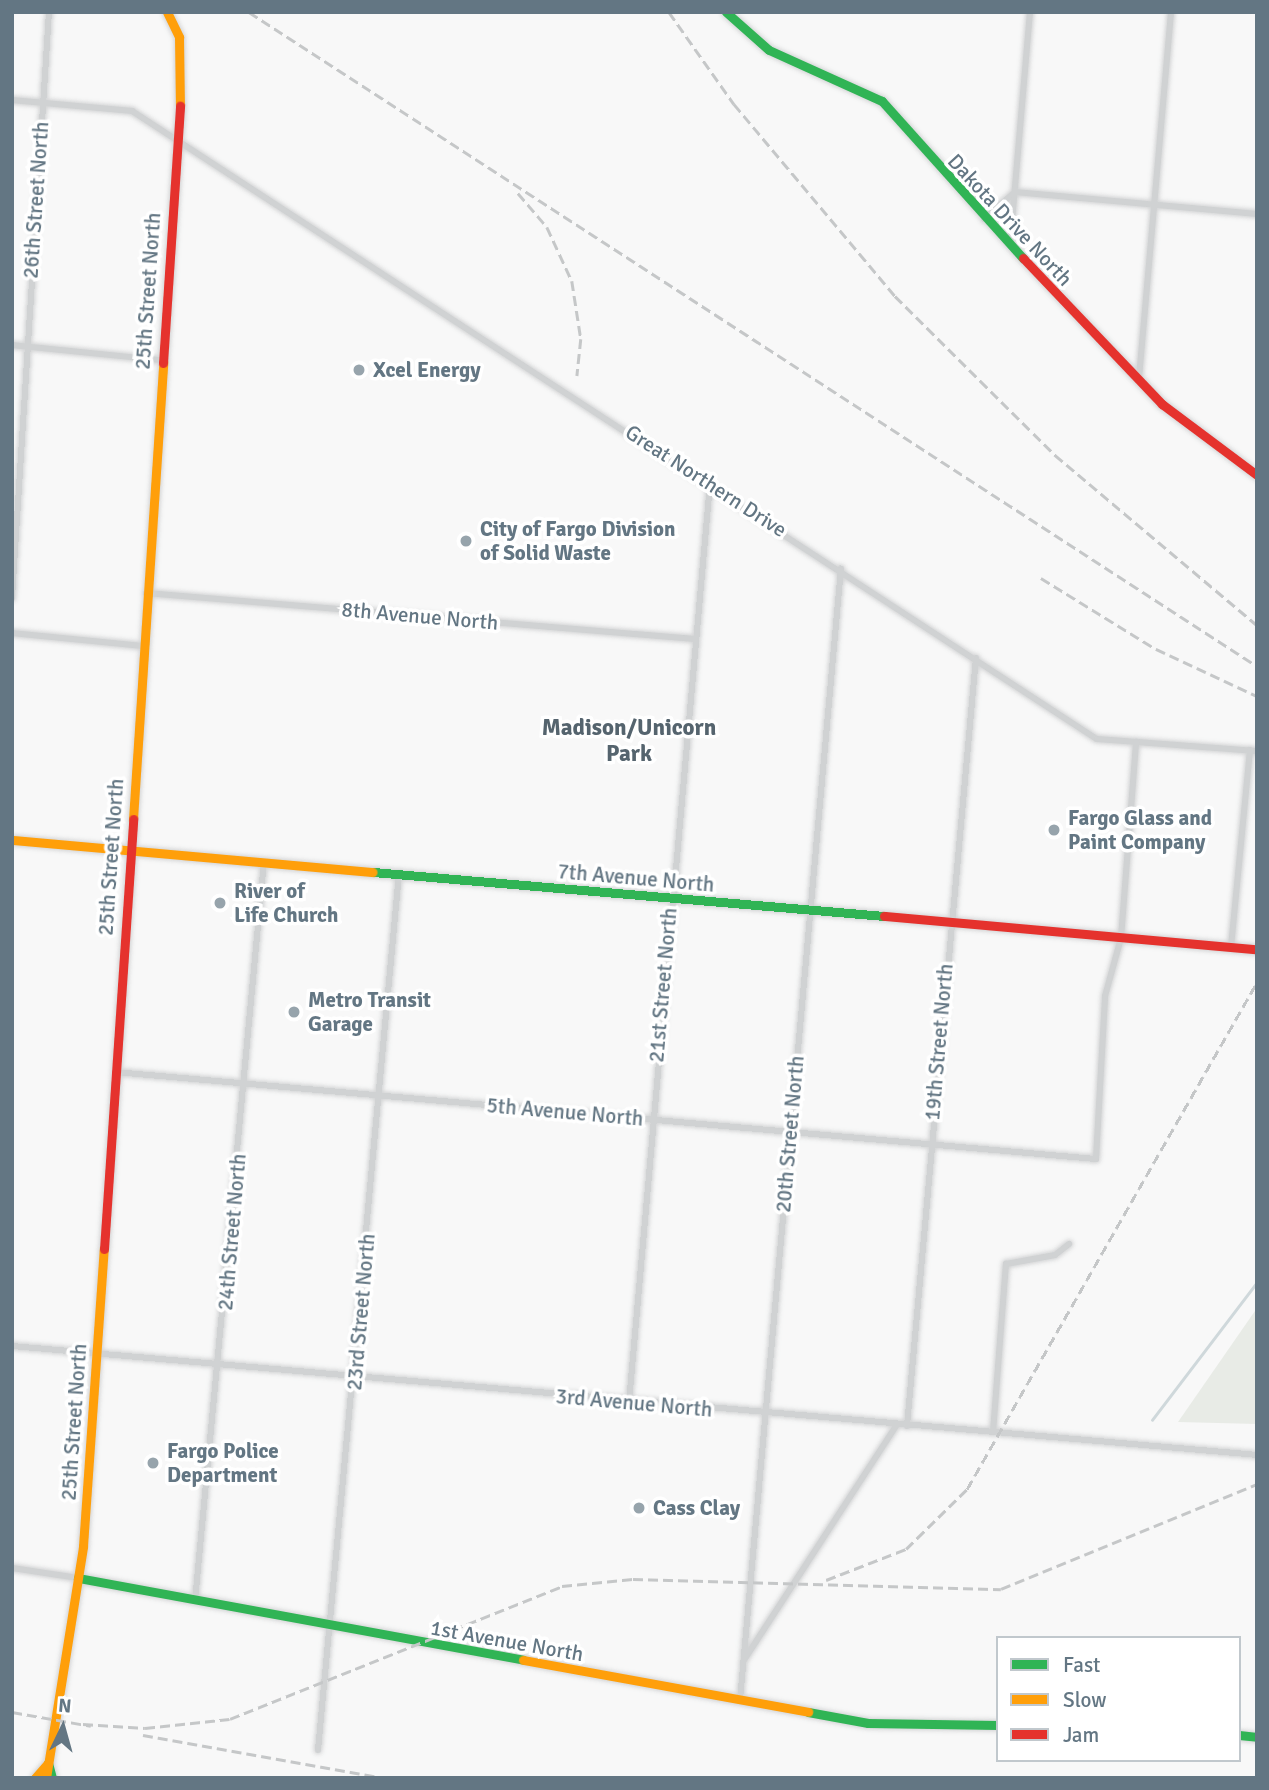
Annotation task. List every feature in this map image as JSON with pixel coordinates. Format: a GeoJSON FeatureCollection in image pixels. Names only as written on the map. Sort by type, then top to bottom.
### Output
{"type":"FeatureCollection","features":[{"type":"Feature","properties":{"kind":"street","name":"26th Street North"},"geometry":{"type":"LineString","coordinates":[[12,598],[49,12]]}},
{"type":"Feature","properties":{"kind":"street","name":"25th Street North"},"geometry":{"type":"LineString","coordinates":[[46,1778],[55,1704],[78,1578],[97,1354],[160,360],[177,140],[181,51],[167,12]]}},
{"type":"Feature","properties":{"kind":"street","name":"Dakota Drive North"},"geometry":{"type":"LineString","coordinates":[[726,12],[769,50],[882,101],[984,219],[1162,404],[1257,475]]}},
{"type":"Feature","properties":{"kind":"street"},"geometry":{"type":"LineString","coordinates":[[1010,245],[1030,12]]}},
{"type":"Feature","properties":{"kind":"street"},"geometry":{"type":"LineString","coordinates":[[1139,378],[1171,12]]}},
{"type":"Feature","properties":{"kind":"street","name":"Great Northern Drive"},"geometry":{"type":"LineString","coordinates":[[12,100],[132,111],[841,568],[1097,738],[1253,751]]}},
{"type":"Feature","properties":{"kind":"street"},"geometry":{"type":"LineString","coordinates":[[984,219],[1014,192],[1257,214]]}},
{"type":"Feature","properties":{"kind":"street"},"geometry":{"type":"LineString","coordinates":[[12,345],[160,360]]}},
{"type":"Feature","properties":{"kind":"street","name":"21st Street North"},"geometry":{"type":"LineString","coordinates":[[629,1402],[651,1119],[710,484]]}},
{"type":"Feature","properties":{"kind":"street","name":"20th Street North"},"geometry":{"type":"LineString","coordinates":[[740,1700],[841,568]]}},
{"type":"Feature","properties":{"kind":"street","name":"8th Avenue North"},"geometry":{"type":"LineString","coordinates":[[145,593],[695,639]]}},
{"type":"Feature","properties":{"kind":"street"},"geometry":{"type":"LineString","coordinates":[[12,633],[142,646]]}},
{"type":"Feature","properties":{"kind":"street","name":"19th Street North"},"geometry":{"type":"LineString","coordinates":[[907,1426],[930,1144],[976,658]]}},
{"type":"Feature","properties":{"kind":"street"},"geometry":{"type":"LineString","coordinates":[[1121,938],[1136,742]]}},
{"type":"Feature","properties":{"kind":"street"},"geometry":{"type":"LineString","coordinates":[[1231,947],[1253,751]]}},
{"type":"Feature","properties":{"kind":"street","name":"7th Avenue North"},"geometry":{"type":"LineString","coordinates":[[12,840],[1257,949]]}},
{"type":"Feature","properties":{"kind":"street","name":"24th Street North"},"geometry":{"type":"LineString","coordinates":[[195,1601],[220,1365],[264,862]]}},
{"type":"Feature","properties":{"kind":"street","name":"23rd Street North"},"geometry":{"type":"LineString","coordinates":[[318,1750],[356,1377],[399,874]]}},
{"type":"Feature","properties":{"kind":"street","name":"5th Avenue North"},"geometry":{"type":"LineString","coordinates":[[115,1072],[1096,1159],[1105,996],[1121,938]]}},
{"type":"Feature","properties":{"kind":"street"},"geometry":{"type":"LineString","coordinates":[[993,1432],[1006,1264],[1055,1255],[1069,1244]]}},
{"type":"Feature","properties":{"kind":"street","name":"3rd Avenue North"},"geometry":{"type":"LineString","coordinates":[[12,1346],[765,1415],[1257,1455]]}},
{"type":"Feature","properties":{"kind":"street"},"geometry":{"type":"LineString","coordinates":[[743,1662],[896,1426]]}},
{"type":"Feature","properties":{"kind":"street","name":"1st Avenue North"},"geometry":{"type":"LineString","coordinates":[[12,1568],[868,1723],[996,1725]]}},
{"type":"Feature","properties":{"kind":"street"},"geometry":{"type":"LineString","coordinates":[[35,1778],[48,1763]]}},
{"type":"Feature","properties":{"kind":"street"},"geometry":{"type":"LineString","coordinates":[[48,1763],[52,1778]]}},
{"type":"Feature","properties":{"kind":"shaded area"},"geometry":{"type":"Polygon","coordinates":[[[1257,1308],[1257,1424],[1178,1422],[1257,1308]]]}},
{"type":"Feature","properties":{"kind":"waterway"},"geometry":{"type":"LineString","coordinates":[[1152,1420],[1257,1282]]}},
{"type":"Feature","properties":{"kind":"railway"},"geometry":{"type":"LineString","coordinates":[[249,12],[1257,666]]}},
{"type":"Feature","properties":{"kind":"railway"},"geometry":{"type":"LineString","coordinates":[[669,12],[734,104],[895,296],[1055,455],[1257,625]]}},
{"type":"Feature","properties":{"kind":"railway"},"geometry":{"type":"LineString","coordinates":[[518,193],[547,227],[572,281],[581,339],[577,376]]}},
{"type":"Feature","properties":{"kind":"railway"},"geometry":{"type":"LineString","coordinates":[[1041,578],[1156,649],[1257,696]]}},
{"type":"Feature","properties":{"kind":"railway"},"geometry":{"type":"LineString","coordinates":[[826,1580],[906,1549],[967,1489],[1257,982]]}},
{"type":"Feature","properties":{"kind":"railway"},"geometry":{"type":"LineString","coordinates":[[83,1724],[145,1728],[230,1719],[562,1586],[633,1579],[1001,1589],[1257,1484]]}},
{"type":"Feature","properties":{"kind":"railway"},"geometry":{"type":"LineString","coordinates":[[12,1712],[91,1726]]}},
{"type":"Feature","properties":{"kind":"railway"},"geometry":{"type":"LineString","coordinates":[[143,1735],[384,1778]]}},
{"type":"Feature","properties":{"kind":"traffic: fast"},"geometry":{"type":"LineString","coordinates":[[726,12],[769,50],[882,101],[1023,258]]}},
{"type":"Feature","properties":{"kind":"traffic: fast"},"geometry":{"type":"LineString","coordinates":[[373,872],[884,916]]}},
{"type":"Feature","properties":{"kind":"traffic: fast"},"geometry":{"type":"LineString","coordinates":[[78,1578],[523,1660]]}},
{"type":"Feature","properties":{"kind":"traffic: fast"},"geometry":{"type":"LineString","coordinates":[[808,1712],[868,1723],[996,1725]]}},
{"type":"Feature","properties":{"kind":"traffic: fast"},"geometry":{"type":"LineString","coordinates":[[1241,1735],[1257,1737]]}},
{"type":"Feature","properties":{"kind":"traffic: fast"},"geometry":{"type":"LineString","coordinates":[[48,1763],[52,1778]]}},
{"type":"Feature","properties":{"kind":"traffic: slow"},"geometry":{"type":"LineString","coordinates":[[167,12],[179,37],[180,106]]}},
{"type":"Feature","properties":{"kind":"traffic: slow"},"geometry":{"type":"LineString","coordinates":[[133,819],[163,363]]}},
{"type":"Feature","properties":{"kind":"traffic: slow"},"geometry":{"type":"LineString","coordinates":[[12,840],[373,872]]}},
{"type":"Feature","properties":{"kind":"traffic: slow"},"geometry":{"type":"LineString","coordinates":[[46,1778],[83,1546],[104,1249]]}},
{"type":"Feature","properties":{"kind":"traffic: slow"},"geometry":{"type":"LineString","coordinates":[[523,1660],[808,1712]]}},
{"type":"Feature","properties":{"kind":"traffic: slow"},"geometry":{"type":"LineString","coordinates":[[35,1778],[48,1763]]}},
{"type":"Feature","properties":{"kind":"traffic: jam"},"geometry":{"type":"LineString","coordinates":[[163,363],[180,106]]}},
{"type":"Feature","properties":{"kind":"traffic: jam"},"geometry":{"type":"LineString","coordinates":[[1023,258],[1162,404],[1257,475]]}},
{"type":"Feature","properties":{"kind":"traffic: jam"},"geometry":{"type":"LineString","coordinates":[[104,1249],[133,819]]}},
{"type":"Feature","properties":{"kind":"traffic: jam"},"geometry":{"type":"LineString","coordinates":[[884,916],[1257,949]]}},
{"type":"Feature","properties":{"kind":"place","name":"Xcel Energy"},"geometry":{"type":"Point","coordinates":[359,370]}},
{"type":"Feature","properties":{"kind":"place","name":"City of Fargo Division of Solid Waste"},"geometry":{"type":"Point","coordinates":[466,541]}},
{"type":"Feature","properties":{"kind":"place","name":"Fargo Glass and Paint Company"},"geometry":{"type":"Point","coordinates":[1054,830]}},
{"type":"Feature","properties":{"kind":"place","name":"River of Life Church"},"geometry":{"type":"Point","coordinates":[220,903]}},
{"type":"Feature","properties":{"kind":"place","name":"Metro Transit Garage"},"geometry":{"type":"Point","coordinates":[294,1012]}},
{"type":"Feature","properties":{"kind":"place","name":"Fargo Police Department"},"geometry":{"type":"Point","coordinates":[153,1463]}},
{"type":"Feature","properties":{"kind":"place","name":"Cass Clay"},"geometry":{"type":"Point","coordinates":[639,1508]}},
{"type":"Feature","properties":{"kind":"district","name":"Madison/Unicorn Park"},"geometry":{"type":"Point","coordinates":[629,741]}}]}
